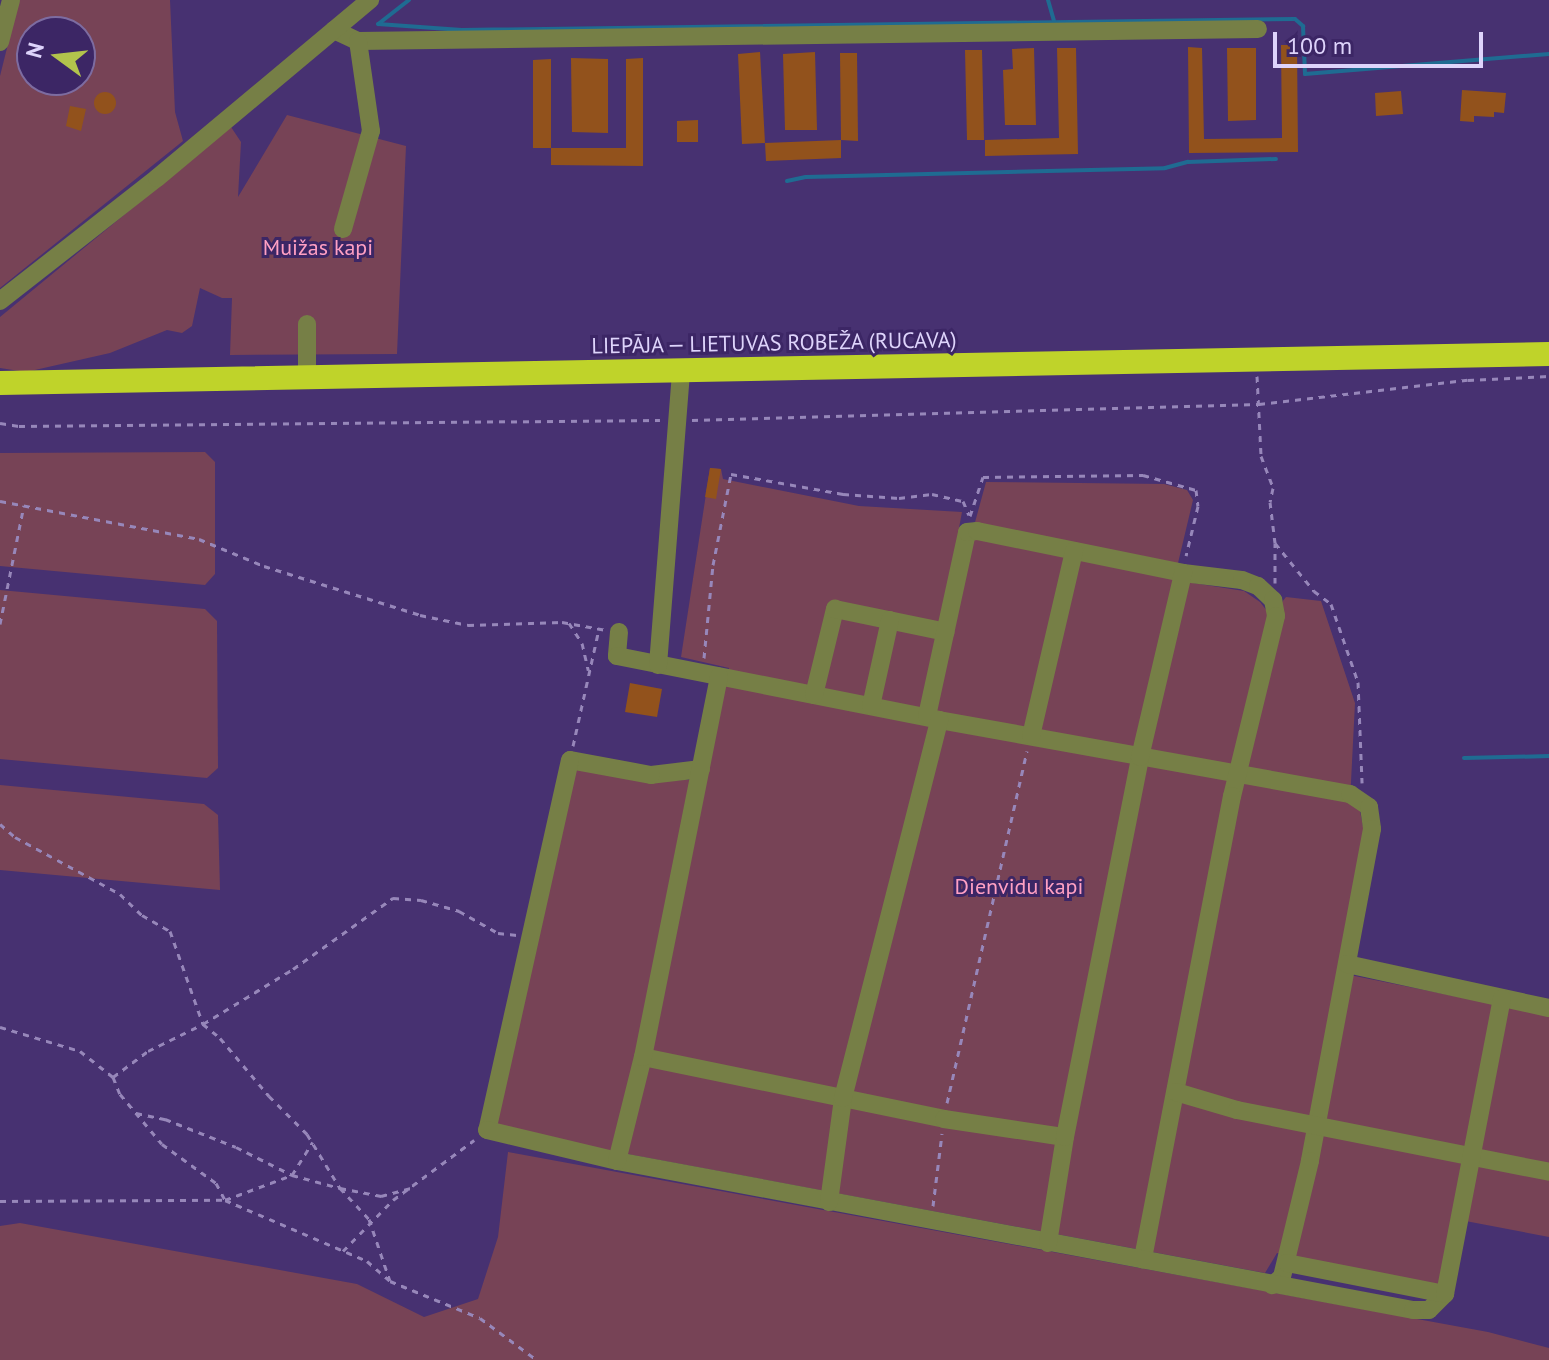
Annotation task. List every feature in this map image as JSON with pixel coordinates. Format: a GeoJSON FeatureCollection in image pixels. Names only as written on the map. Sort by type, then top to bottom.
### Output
{"type":"FeatureCollection","features":[{"type":"Feature","properties":{"kind":"highway","name":"LIEPĀJA — LIETUVAS ROBEŽA (RUCAVA)"},"geometry":{"type":"LineString","coordinates":[[0,383],[1549,354]]}},
{"type":"Feature","properties":{"kind":"street"},"geometry":{"type":"LineString","coordinates":[[0,42],[11,0]]}},
{"type":"Feature","properties":{"kind":"street"},"geometry":{"type":"LineString","coordinates":[[0,301],[157,178],[370,0]]}},
{"type":"Feature","properties":{"kind":"street"},"geometry":{"type":"LineString","coordinates":[[334,30],[358,41],[1258,29]]}},
{"type":"Feature","properties":{"kind":"street"},"geometry":{"type":"LineString","coordinates":[[343,229],[371,131],[358,41]]}},
{"type":"Feature","properties":{"kind":"street"},"geometry":{"type":"LineString","coordinates":[[307,324],[307,378]]}},
{"type":"Feature","properties":{"kind":"street"},"geometry":{"type":"LineString","coordinates":[[658,665],[681,371]]}},
{"type":"Feature","properties":{"kind":"street"},"geometry":{"type":"LineString","coordinates":[[829,1202],[843,1098],[933,718],[946,632],[967,532],[977,531],[1183,573],[1242,580],[1258,586],[1273,600],[1276,616],[1238,774],[1143,1260]]}},
{"type":"Feature","properties":{"kind":"street"},"geometry":{"type":"LineString","coordinates":[[1031,736],[1074,551]]}},
{"type":"Feature","properties":{"kind":"street"},"geometry":{"type":"LineString","coordinates":[[1048,1243],[1065,1137],[1140,757],[1183,573]]}},
{"type":"Feature","properties":{"kind":"street"},"geometry":{"type":"LineString","coordinates":[[814,695],[835,609],[946,632]]}},
{"type":"Feature","properties":{"kind":"street"},"geometry":{"type":"LineString","coordinates":[[871,706],[890,620]]}},
{"type":"Feature","properties":{"kind":"street"},"geometry":{"type":"LineString","coordinates":[[619,632],[617,656],[1140,757],[1350,794],[1369,807],[1372,829],[1317,1126],[1287,1263],[1282,1277],[1272,1285]]}},
{"type":"Feature","properties":{"kind":"street"},"geometry":{"type":"LineString","coordinates":[[617,1161],[643,1057],[701,769],[711,675]]}},
{"type":"Feature","properties":{"kind":"street"},"geometry":{"type":"LineString","coordinates":[[701,769],[651,775],[570,760],[487,1130],[617,1161],[829,1202],[932,1218],[1272,1285],[1413,1310],[1429,1310],[1445,1294],[1502,998]]}},
{"type":"Feature","properties":{"kind":"street"},"geometry":{"type":"LineString","coordinates":[[1347,964],[1549,1008]]}},
{"type":"Feature","properties":{"kind":"street"},"geometry":{"type":"LineString","coordinates":[[643,1057],[944,1119],[1065,1137]]}},
{"type":"Feature","properties":{"kind":"street"},"geometry":{"type":"LineString","coordinates":[[1176,1092],[1237,1110],[1549,1172]]}},
{"type":"Feature","properties":{"kind":"street"},"geometry":{"type":"LineString","coordinates":[[1287,1263],[1445,1294]]}},
{"type":"Feature","properties":{"kind":"path"},"geometry":{"type":"LineString","coordinates":[[1256,359],[1261,456],[1273,488],[1270,502],[1275,543],[1273,600]]}},
{"type":"Feature","properties":{"kind":"path"},"geometry":{"type":"LineString","coordinates":[[0,423],[19,426],[679,420],[1259,404],[1468,380],[1549,376]]}},
{"type":"Feature","properties":{"kind":"path"},"geometry":{"type":"LineString","coordinates":[[711,675],[713,565],[731,474],[843,494],[899,498],[932,494],[963,501],[970,518],[983,477],[1143,475],[1176,482],[1196,490],[1198,506],[1183,573]]}},
{"type":"Feature","properties":{"kind":"path"},"geometry":{"type":"LineString","coordinates":[[0,501],[199,539],[264,566],[432,618],[488,626],[569,623],[619,632]]}},
{"type":"Feature","properties":{"kind":"path"},"geometry":{"type":"LineString","coordinates":[[0,624],[24,505]]}},
{"type":"Feature","properties":{"kind":"path"},"geometry":{"type":"LineString","coordinates":[[1275,543],[1314,591],[1331,604],[1358,682],[1363,719],[1362,802]]}},
{"type":"Feature","properties":{"kind":"path"},"geometry":{"type":"LineString","coordinates":[[569,623],[582,643],[589,674]]}},
{"type":"Feature","properties":{"kind":"path"},"geometry":{"type":"LineString","coordinates":[[570,760],[599,629]]}},
{"type":"Feature","properties":{"kind":"path"},"geometry":{"type":"LineString","coordinates":[[932,1218],[944,1119],[1031,736]]}},
{"type":"Feature","properties":{"kind":"path"},"geometry":{"type":"LineString","coordinates":[[0,824],[15,837],[120,894],[142,915],[170,931],[203,1024],[220,1038],[313,1142],[340,1188],[370,1223],[390,1281]]}},
{"type":"Feature","properties":{"kind":"path"},"geometry":{"type":"LineString","coordinates":[[113,1077],[148,1051],[203,1024],[293,969],[393,898],[421,900],[459,911],[498,933],[529,937]]}},
{"type":"Feature","properties":{"kind":"path"},"geometry":{"type":"LineString","coordinates":[[0,1027],[80,1051],[113,1077],[120,1094],[162,1144],[216,1183],[225,1200],[367,1261],[390,1281],[480,1318],[537,1360]]}},
{"type":"Feature","properties":{"kind":"path"},"geometry":{"type":"LineString","coordinates":[[136,1113],[165,1119],[236,1147],[292,1175],[381,1196],[411,1188]]}},
{"type":"Feature","properties":{"kind":"path"},"geometry":{"type":"LineString","coordinates":[[343,1251],[393,1200],[487,1130]]}},
{"type":"Feature","properties":{"kind":"path"},"geometry":{"type":"LineString","coordinates":[[0,1201],[225,1200],[292,1175],[313,1142]]}},
{"type":"Feature","properties":{"kind":"green space"},"geometry":{"type":"Polygon","coordinates":[[[19,0],[170,0],[175,112],[183,141],[0,288],[0,76],[19,0]]]}},
{"type":"Feature","properties":{"kind":"green space","name":"Muižas kapi"},"geometry":{"type":"Polygon","coordinates":[[[287,115],[406,146],[397,354],[230,355],[232,298],[222,298],[200,288],[192,326],[182,333],[167,330],[110,353],[26,372],[0,368],[0,317],[231,127],[241,142],[238,197],[287,115]]]}},
{"type":"Feature","properties":{"kind":"green space"},"geometry":{"type":"Polygon","coordinates":[[[205,452],[215,462],[215,574],[205,585],[0,566],[0,453],[205,452]]]}},
{"type":"Feature","properties":{"kind":"green space","name":"Dienvidu kapi"},"geometry":{"type":"Polygon","coordinates":[[[710,468],[721,469],[723,479],[859,506],[962,512],[959,528],[974,526],[986,482],[1164,484],[1187,490],[1193,500],[1174,580],[1244,591],[1260,602],[1271,616],[1286,597],[1321,601],[1355,703],[1350,802],[1360,811],[1364,832],[1340,973],[1549,1015],[1549,1237],[1455,1219],[1442,1286],[1277,1253],[1265,1273],[498,1130],[492,1124],[573,769],[661,781],[706,779],[729,668],[681,657],[710,468]]]}},
{"type":"Feature","properties":{"kind":"green space"},"geometry":{"type":"Polygon","coordinates":[[[0,590],[205,609],[217,621],[218,768],[207,778],[0,759],[0,590]]]}},
{"type":"Feature","properties":{"kind":"green space"},"geometry":{"type":"Polygon","coordinates":[[[0,785],[204,804],[218,815],[220,890],[0,870],[0,785]]]}},
{"type":"Feature","properties":{"kind":"green space"},"geometry":{"type":"Polygon","coordinates":[[[508,1152],[1488,1332],[1549,1348],[1549,1360],[0,1360],[0,1226],[20,1223],[357,1284],[424,1317],[478,1299],[498,1237],[508,1152]]]}},
{"type":"Feature","properties":{"kind":"building"},"geometry":{"type":"Polygon","coordinates":[[[1281,45],[1297,45],[1298,152],[1189,153],[1188,47],[1202,48],[1204,139],[1282,138],[1281,45]]]}},
{"type":"Feature","properties":{"kind":"building"},"geometry":{"type":"Polygon","coordinates":[[[1034,48],[1036,125],[1005,125],[1003,70],[1013,69],[1012,49],[1034,48]]]}},
{"type":"Feature","properties":{"kind":"building"},"geometry":{"type":"Polygon","coordinates":[[[1057,48],[1076,48],[1078,154],[985,156],[985,140],[1059,138],[1057,48]]]}},
{"type":"Feature","properties":{"kind":"building"},"geometry":{"type":"Polygon","coordinates":[[[1227,48],[1256,48],[1256,120],[1228,121],[1227,48]]]}},
{"type":"Feature","properties":{"kind":"building"},"geometry":{"type":"Polygon","coordinates":[[[965,50],[982,50],[984,140],[967,140],[965,50]]]}},
{"type":"Feature","properties":{"kind":"building"},"geometry":{"type":"Polygon","coordinates":[[[760,52],[765,143],[742,144],[738,54],[760,52]]]}},
{"type":"Feature","properties":{"kind":"building"},"geometry":{"type":"Polygon","coordinates":[[[815,52],[817,130],[785,130],[783,54],[815,52]]]}},
{"type":"Feature","properties":{"kind":"building"},"geometry":{"type":"Polygon","coordinates":[[[840,53],[857,53],[858,141],[841,140],[840,53]]]}},
{"type":"Feature","properties":{"kind":"building"},"geometry":{"type":"Polygon","coordinates":[[[571,58],[608,59],[608,133],[572,132],[571,58]]]}},
{"type":"Feature","properties":{"kind":"building"},"geometry":{"type":"Polygon","coordinates":[[[643,58],[643,166],[551,165],[551,148],[626,148],[626,59],[643,58]]]}},
{"type":"Feature","properties":{"kind":"building"},"geometry":{"type":"Polygon","coordinates":[[[551,59],[551,148],[533,148],[533,60],[551,59]]]}},
{"type":"Feature","properties":{"kind":"building"},"geometry":{"type":"Polygon","coordinates":[[[1462,90],[1506,93],[1504,113],[1494,112],[1494,117],[1474,116],[1474,122],[1460,121],[1462,90]]]}},
{"type":"Feature","properties":{"kind":"building"},"geometry":{"type":"Polygon","coordinates":[[[1401,91],[1403,114],[1376,116],[1375,93],[1401,91]]]}},
{"type":"Feature","properties":{"kind":"building"},"geometry":{"type":"Polygon","coordinates":[[[105,92],[116,103],[105,114],[94,103],[105,92]]]}},
{"type":"Feature","properties":{"kind":"building"},"geometry":{"type":"Polygon","coordinates":[[[70,106],[86,109],[81,131],[66,126],[70,106]]]}},
{"type":"Feature","properties":{"kind":"building"},"geometry":{"type":"Polygon","coordinates":[[[698,120],[698,142],[677,142],[677,121],[698,120]]]}},
{"type":"Feature","properties":{"kind":"building"},"geometry":{"type":"Polygon","coordinates":[[[841,140],[841,158],[766,161],[765,143],[841,140]]]}},
{"type":"Feature","properties":{"kind":"building"},"geometry":{"type":"Polygon","coordinates":[[[710,468],[721,469],[716,499],[705,497],[710,468]]]}},
{"type":"Feature","properties":{"kind":"building"},"geometry":{"type":"Polygon","coordinates":[[[630,683],[662,689],[657,717],[625,712],[630,683]]]}},
{"type":"Feature","properties":{"kind":"waterway"},"geometry":{"type":"LineString","coordinates":[[409,0],[378,24],[462,30],[1295,19],[1303,26],[1305,74],[1549,54]]}},
{"type":"Feature","properties":{"kind":"waterway"},"geometry":{"type":"LineString","coordinates":[[1048,0],[1054,21]]}},
{"type":"Feature","properties":{"kind":"waterway"},"geometry":{"type":"LineString","coordinates":[[787,181],[806,177],[1165,168],[1188,162],[1276,159]]}},
{"type":"Feature","properties":{"kind":"waterway"},"geometry":{"type":"LineString","coordinates":[[1464,758],[1549,756]]}}]}
